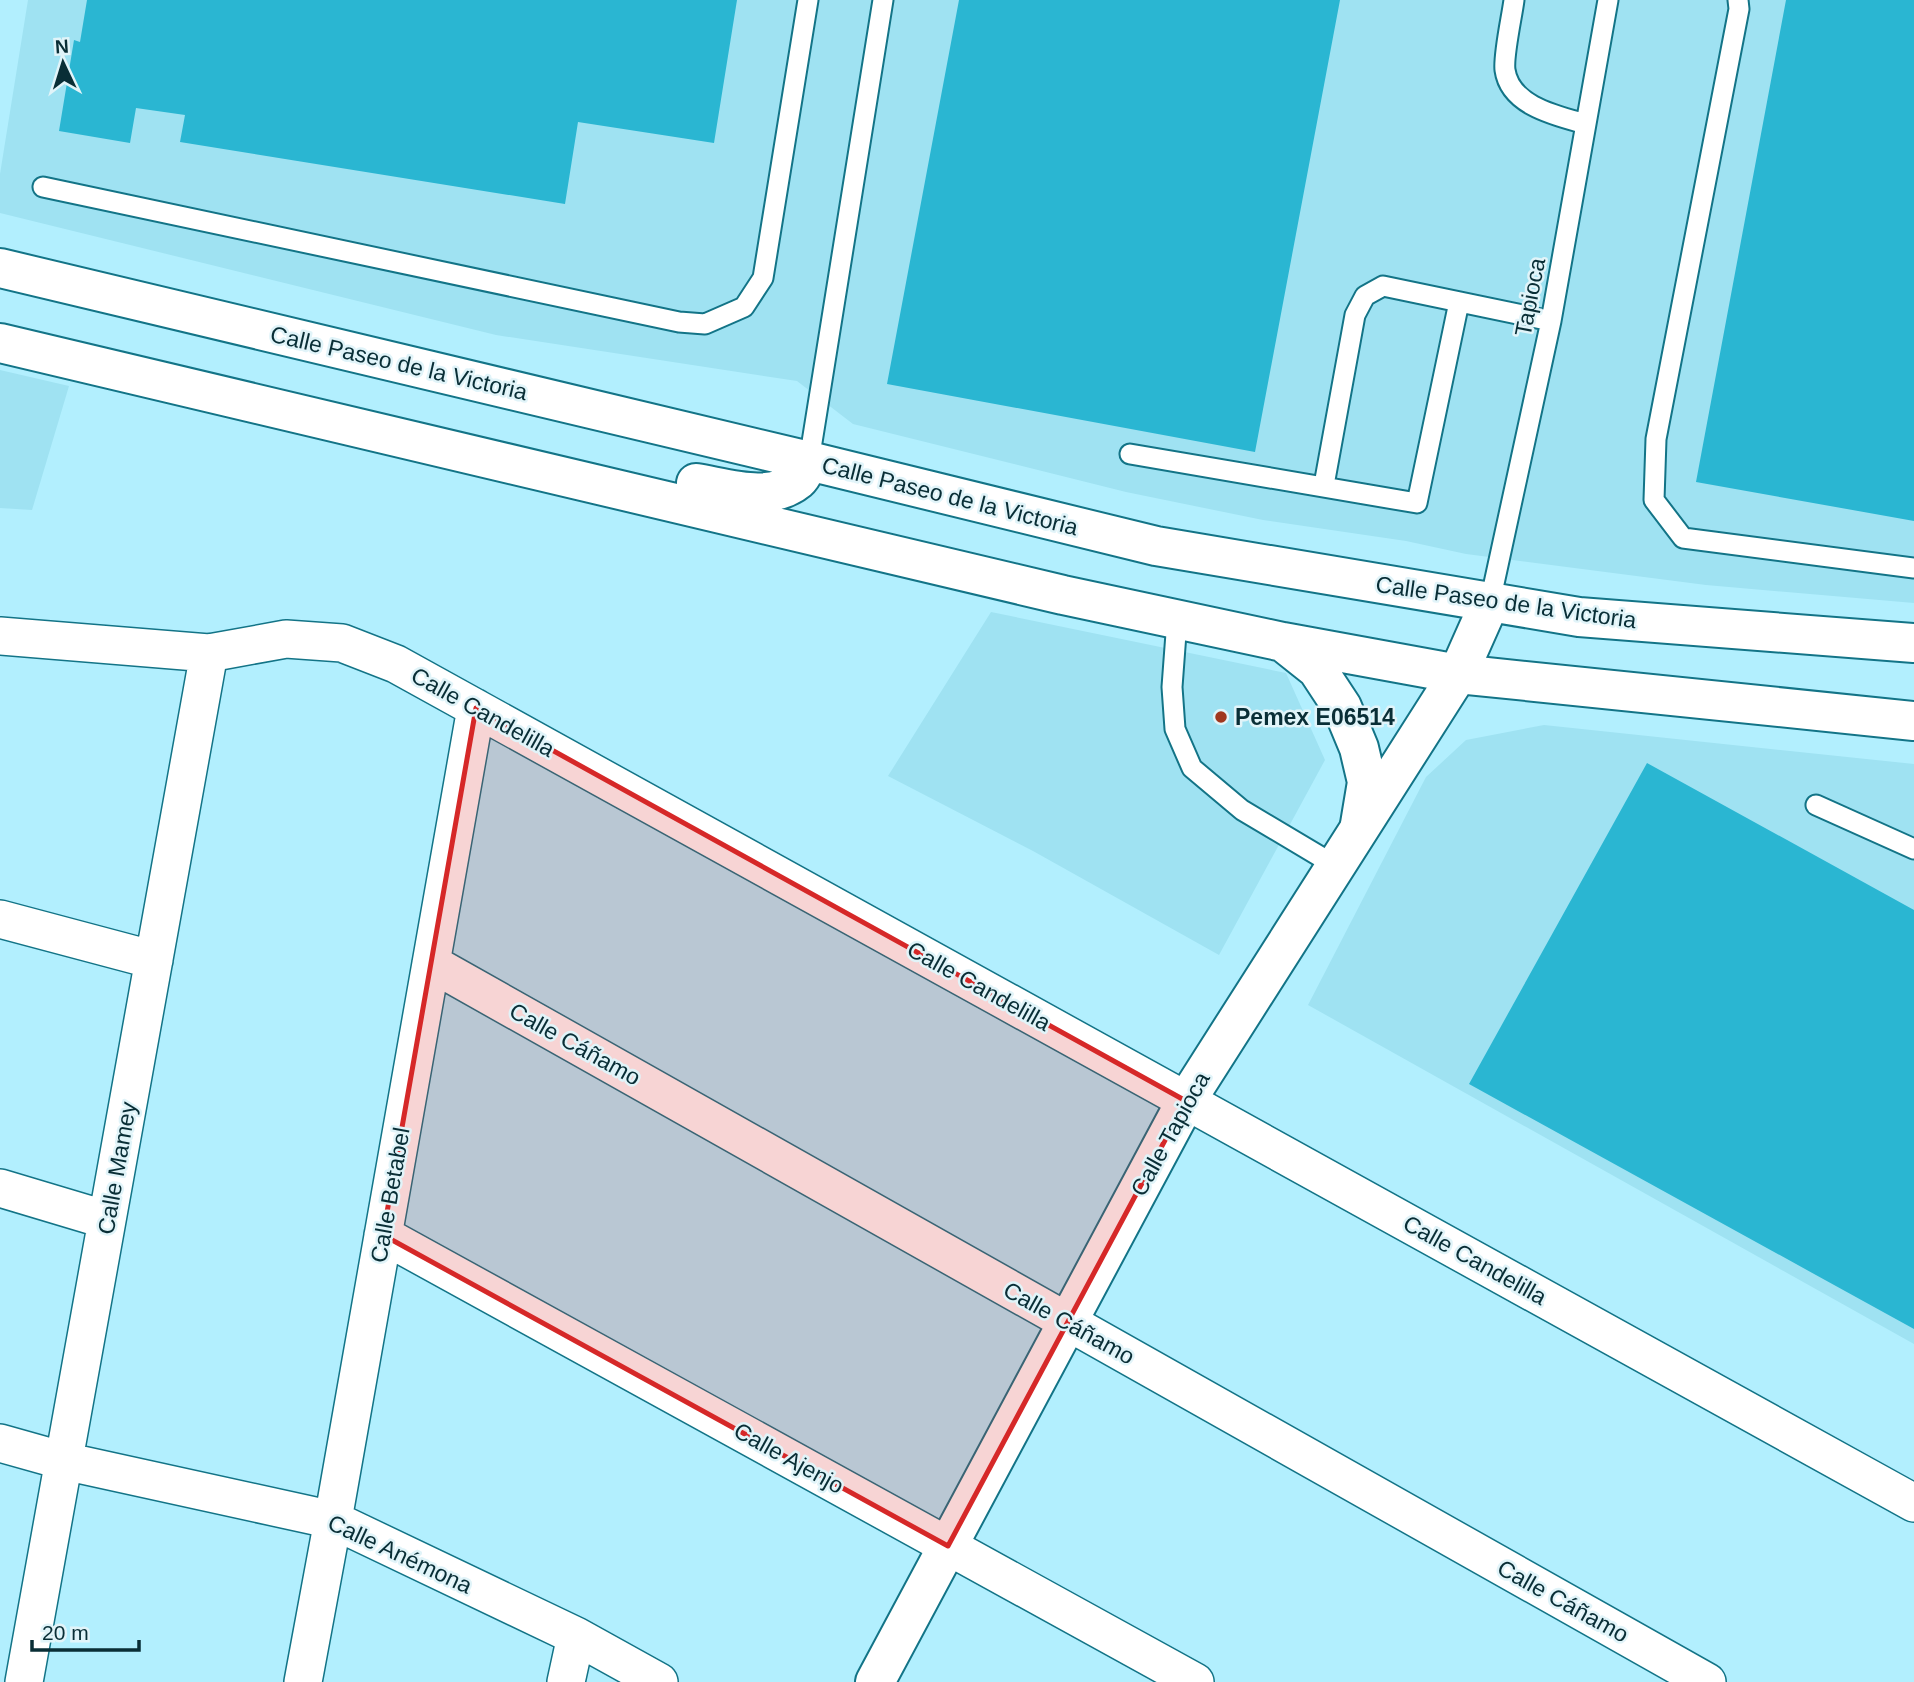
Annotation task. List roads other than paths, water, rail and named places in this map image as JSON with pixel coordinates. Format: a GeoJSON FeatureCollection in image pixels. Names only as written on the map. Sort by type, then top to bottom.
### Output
{"type":"FeatureCollection","features":[{"type":"Feature","properties":{"kind":"main road","name":"Calle Paseo de la Victoria"},"geometry":{"type":"LineString","coordinates":[[11,274],[809,461],[1156,547],[1579,617],[1914,643]]}},
{"type":"Feature","properties":{"kind":"main road"},"geometry":{"type":"LineString","coordinates":[[0,343],[1177,620],[1283,642],[1458,674],[1914,721]]}},
{"type":"Feature","properties":{"kind":"main road"},"geometry":{"type":"LineString","coordinates":[[501,461],[578,456],[746,492],[779,490],[799,479],[809,461]]}},
{"type":"Feature","properties":{"kind":"main road","name":"Calle Tapioca"},"geometry":{"type":"LineString","coordinates":[[875,1682],[1186,1101],[1458,674],[1490,602]]}},
{"type":"Feature","properties":{"kind":"main road"},"geometry":{"type":"LineString","coordinates":[[1283,642],[1317,670],[1342,707],[1359,748],[1367,782],[1360,824]]}},
{"type":"Feature","properties":{"kind":"street","name":"Calle Candelilla"},"geometry":{"type":"LineString","coordinates":[[0,636],[209,653],[286,639],[342,643],[396,664],[1914,1503]]}},
{"type":"Feature","properties":{"kind":"street","name":"Calle Mamey"},"geometry":{"type":"LineString","coordinates":[[24,1682],[209,653]]}},
{"type":"Feature","properties":{"kind":"street","name":"Calle Betabel"},"geometry":{"type":"LineString","coordinates":[[303,1682],[475,708]]}},
{"type":"Feature","properties":{"kind":"street"},"geometry":{"type":"LineString","coordinates":[[0,919],[154,960]]}},
{"type":"Feature","properties":{"kind":"street","name":"Calle Cáñamo"},"geometry":{"type":"LineString","coordinates":[[431,963],[1707,1682]]}},
{"type":"Feature","properties":{"kind":"street"},"geometry":{"type":"LineString","coordinates":[[0,1188],[107,1220]]}},
{"type":"Feature","properties":{"kind":"street","name":"Calle Ajenjo"},"geometry":{"type":"LineString","coordinates":[[383,1235],[1195,1682]]}},
{"type":"Feature","properties":{"kind":"street","name":"Calle Anémona"},"geometry":{"type":"LineString","coordinates":[[0,1443],[64,1461],[333,1520],[576,1636],[659,1682]]}},
{"type":"Feature","properties":{"kind":"street"},"geometry":{"type":"LineString","coordinates":[[566,1682],[576,1636]]}},
{"type":"Feature","properties":{"kind":"lane"},"geometry":{"type":"LineString","coordinates":[[43,187],[679,323],[705,324],[744,307],[763,278],[808,0]]}},
{"type":"Feature","properties":{"kind":"lane"},"geometry":{"type":"LineString","coordinates":[[809,461],[883,0]]}},
{"type":"Feature","properties":{"kind":"lane"},"geometry":{"type":"LineString","coordinates":[[1514,0],[1505,70],[1513,92],[1545,112],[1586,124]]}},
{"type":"Feature","properties":{"kind":"lane","name":"Tapioca"},"geometry":{"type":"LineString","coordinates":[[1490,602],[1551,321],[1608,0]]}},
{"type":"Feature","properties":{"kind":"lane"},"geometry":{"type":"LineString","coordinates":[[1738,0],[1739,9],[1656,439],[1654,500],[1683,538],[1914,568]]}},
{"type":"Feature","properties":{"kind":"lane"},"geometry":{"type":"LineString","coordinates":[[1324,485],[1356,315],[1365,296],[1383,286],[1551,321]]}},
{"type":"Feature","properties":{"kind":"lane"},"geometry":{"type":"LineString","coordinates":[[1129,454],[1324,485],[1417,503],[1459,302]]}},
{"type":"Feature","properties":{"kind":"lane"},"geometry":{"type":"LineString","coordinates":[[1177,620],[1172,687],[1175,729],[1192,768],[1242,810],[1336,866]]}},
{"type":"Feature","properties":{"kind":"lane"},"geometry":{"type":"LineString","coordinates":[[1816,805],[1914,849]]}},
{"type":"Feature","properties":{"kind":"place","name":"Pemex E06514"},"geometry":{"type":"Point","coordinates":[1221,717]}}]}
